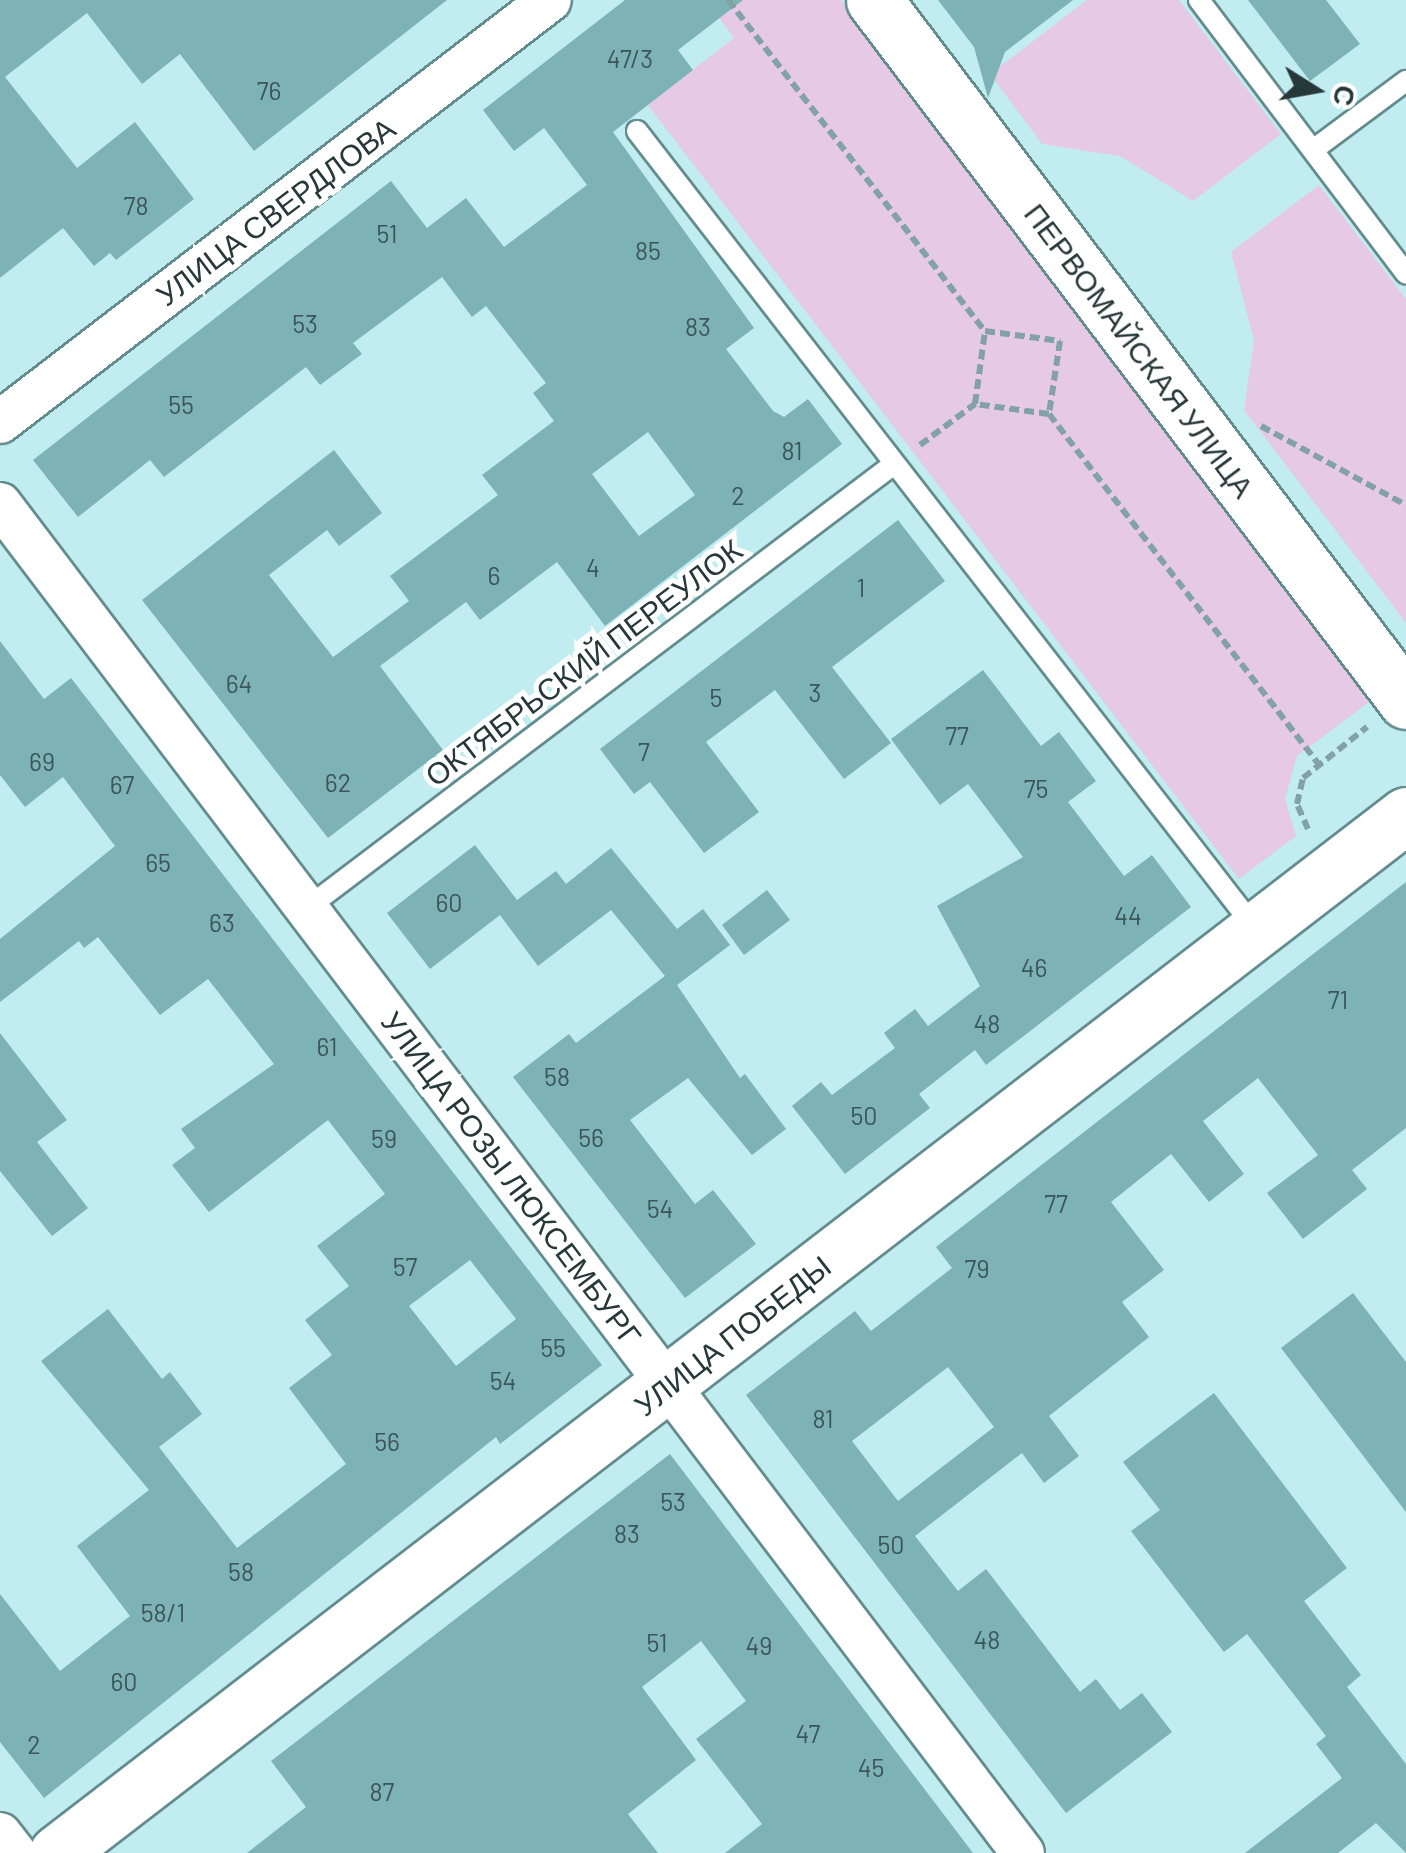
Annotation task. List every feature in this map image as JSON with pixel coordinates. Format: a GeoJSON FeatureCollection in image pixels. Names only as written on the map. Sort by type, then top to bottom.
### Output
{"type":"FeatureCollection","features":[{"type":"Feature","properties":{"kind":"street","name":"УЛИЦА СВЕРДЛОВА"},"geometry":{"type":"LineString","coordinates":[[0,422],[550,0]]}},
{"type":"Feature","properties":{"kind":"street","name":"ПЕРВОМАЙСКАЯ УЛИЦА"},"geometry":{"type":"LineString","coordinates":[[874,0],[1387,714]]}},
{"type":"Feature","properties":{"kind":"street","name":"УЛИЦА РОЗЫ ЛЮКСЕМБУРГ"},"geometry":{"type":"LineString","coordinates":[[0,504],[1023,1853]]}},
{"type":"Feature","properties":{"kind":"street","name":"УЛИЦА ПОБЕДЫ"},"geometry":{"type":"LineString","coordinates":[[57,1853],[1406,816]]}},
{"type":"Feature","properties":{"kind":"street"},"geometry":{"type":"LineString","coordinates":[[0,1834],[14,1853]]}},
{"type":"Feature","properties":{"kind":"lane"},"geometry":{"type":"LineString","coordinates":[[1199,0],[1406,274]]}},
{"type":"Feature","properties":{"kind":"lane"},"geometry":{"type":"LineString","coordinates":[[1313,150],[1406,80]]}},
{"type":"Feature","properties":{"kind":"lane"},"geometry":{"type":"LineString","coordinates":[[637,131],[1256,930]]}},
{"type":"Feature","properties":{"kind":"lane","name":"ОКТЯБРЬСКИЙ ПЕРЕУЛОК"},"geometry":{"type":"LineString","coordinates":[[307,908],[894,464]]}},
{"type":"Feature","properties":{"kind":"path"},"geometry":{"type":"LineString","coordinates":[[728,0],[985,330],[1060,340],[1049,414]]}},
{"type":"Feature","properties":{"kind":"path"},"geometry":{"type":"LineString","coordinates":[[975,404],[985,330]]}},
{"type":"Feature","properties":{"kind":"path"},"geometry":{"type":"LineString","coordinates":[[894,464],[975,404],[1049,414],[1318,763]]}},
{"type":"Feature","properties":{"kind":"path"},"geometry":{"type":"LineString","coordinates":[[1242,416],[1406,505]]}},
{"type":"Feature","properties":{"kind":"path"},"geometry":{"type":"LineString","coordinates":[[1310,832],[1296,796],[1318,763],[1387,714]]}},
{"type":"Feature","properties":{"kind":"shaded area"},"geometry":{"type":"Polygon","coordinates":[[[706,0],[841,0],[1369,702],[1297,756],[1285,799],[1296,836],[1239,879],[648,105],[734,38],[706,0]]]}},
{"type":"Feature","properties":{"kind":"shaded area"},"geometry":{"type":"Polygon","coordinates":[[[1087,0],[1179,0],[1281,134],[1193,201],[1120,156],[1042,144],[990,74],[1087,0]]]}},
{"type":"Feature","properties":{"kind":"shaded area"},"geometry":{"type":"Polygon","coordinates":[[[1319,185],[1406,299],[1406,623],[1244,410],[1254,340],[1231,252],[1319,185]]]}},
{"type":"Feature","properties":{"kind":"building"},"geometry":{"type":"Polygon","coordinates":[[[0,0],[447,0],[254,151],[180,54],[142,84],[87,13],[5,77],[77,168],[135,122],[194,199],[116,260],[110,253],[94,266],[63,228],[0,278],[0,0]]]}},
{"type":"Feature","properties":{"kind":"building"},"geometry":{"type":"Polygon","coordinates":[[[625,0],[743,0],[678,50],[693,70],[613,132],[754,328],[726,349],[773,411],[784,417],[808,399],[842,444],[605,626],[557,562],[480,620],[466,602],[380,666],[443,750],[328,838],[142,600],[334,450],[382,513],[339,546],[327,530],[269,575],[333,657],[409,601],[390,576],[498,495],[482,475],[554,421],[533,393],[546,383],[486,306],[472,317],[442,277],[353,343],[362,354],[320,385],[306,367],[164,477],[150,460],[78,517],[33,460],[391,181],[427,228],[466,198],[504,247],[587,185],[544,128],[514,151],[483,110],[625,0]],[[648,432],[592,474],[639,536],[695,495],[648,432]]]}},
{"type":"Feature","properties":{"kind":"building"},"geometry":{"type":"Polygon","coordinates":[[[938,0],[1073,0],[1005,52],[988,98],[974,47],[938,0]]]}},
{"type":"Feature","properties":{"kind":"building"},"geometry":{"type":"Polygon","coordinates":[[[1248,0],[1326,0],[1360,44],[1310,81],[1248,0]]]}},
{"type":"Feature","properties":{"kind":"building"},"geometry":{"type":"Polygon","coordinates":[[[898,520],[945,581],[832,667],[891,743],[844,779],[775,690],[706,742],[759,812],[704,853],[650,782],[634,794],[600,749],[898,520]]]}},
{"type":"Feature","properties":{"kind":"building"},"geometry":{"type":"Polygon","coordinates":[[[0,641],[44,699],[71,678],[602,1365],[500,1444],[496,1437],[44,1798],[0,1742],[0,1594],[60,1671],[130,1616],[77,1546],[149,1490],[41,1361],[108,1309],[162,1379],[170,1372],[202,1414],[159,1447],[237,1548],[346,1464],[289,1388],[332,1355],[305,1320],[349,1286],[317,1246],[385,1194],[328,1120],[209,1212],[172,1165],[195,1148],[181,1129],[274,1064],[208,979],[160,1015],[98,937],[84,948],[79,941],[0,1002],[0,939],[115,846],[63,777],[25,807],[0,775],[0,641]],[[470,1260],[409,1306],[456,1366],[516,1319],[470,1260]]]}},
{"type":"Feature","properties":{"kind":"building"},"geometry":{"type":"Polygon","coordinates":[[[983,670],[1041,746],[1059,732],[1096,781],[1068,802],[1124,876],[1152,855],[1191,907],[986,1065],[975,1050],[919,1094],[930,1108],[845,1174],[792,1106],[821,1082],[832,1095],[895,1048],[884,1033],[915,1009],[928,1026],[980,986],[937,906],[1023,857],[968,784],[940,805],[891,739],[983,670]]]}},
{"type":"Feature","properties":{"kind":"building"},"geometry":{"type":"Polygon","coordinates":[[[475,845],[517,900],[556,871],[566,884],[611,848],[677,929],[703,909],[730,945],[677,985],[740,1078],[745,1074],[786,1129],[752,1155],[688,1078],[630,1120],[695,1204],[713,1190],[756,1244],[685,1298],[513,1077],[569,1034],[576,1043],[665,976],[611,910],[538,966],[500,915],[430,969],[387,913],[475,845]]]}},
{"type":"Feature","properties":{"kind":"building"},"geometry":{"type":"Polygon","coordinates":[[[1406,882],[1406,1128],[1352,1170],[1367,1189],[1303,1239],[1267,1193],[1318,1155],[1258,1078],[1203,1121],[1244,1174],[1209,1202],[1171,1154],[1111,1202],[1164,1270],[1122,1302],[1149,1337],[1049,1416],[1079,1456],[1044,1483],[1022,1453],[915,1536],[958,1591],[986,1569],[1080,1692],[1096,1679],[1120,1710],[1142,1693],[1172,1732],[1066,1813],[746,1395],[855,1311],[871,1331],[952,1268],[936,1247],[1406,882]],[[948,1367],[852,1441],[898,1501],[994,1427],[948,1367]]]}},
{"type":"Feature","properties":{"kind":"building"},"geometry":{"type":"Polygon","coordinates":[[[767,890],[790,920],[744,955],[722,925],[767,890]]]}},
{"type":"Feature","properties":{"kind":"building"},"geometry":{"type":"Polygon","coordinates":[[[0,1033],[67,1120],[37,1142],[88,1208],[52,1236],[0,1171],[0,1033]]]}},
{"type":"Feature","properties":{"kind":"building"},"geometry":{"type":"Polygon","coordinates":[[[1353,1293],[1406,1362],[1406,1512],[1281,1348],[1353,1293]]]}},
{"type":"Feature","properties":{"kind":"building"},"geometry":{"type":"Polygon","coordinates":[[[1214,1393],[1347,1568],[1304,1601],[1361,1675],[1347,1687],[1406,1764],[1406,1853],[1376,1823],[1338,1853],[1245,1853],[1342,1778],[1316,1744],[1326,1736],[1247,1634],[1224,1652],[1131,1531],[1160,1510],[1123,1462],[1214,1393]]]}},
{"type":"Feature","properties":{"kind":"building"},"geometry":{"type":"Polygon","coordinates":[[[670,1454],[973,1853],[725,1853],[762,1824],[696,1739],[746,1701],[701,1641],[642,1687],[696,1760],[628,1814],[658,1853],[247,1853],[306,1807],[271,1761],[670,1454]]]}}]}
